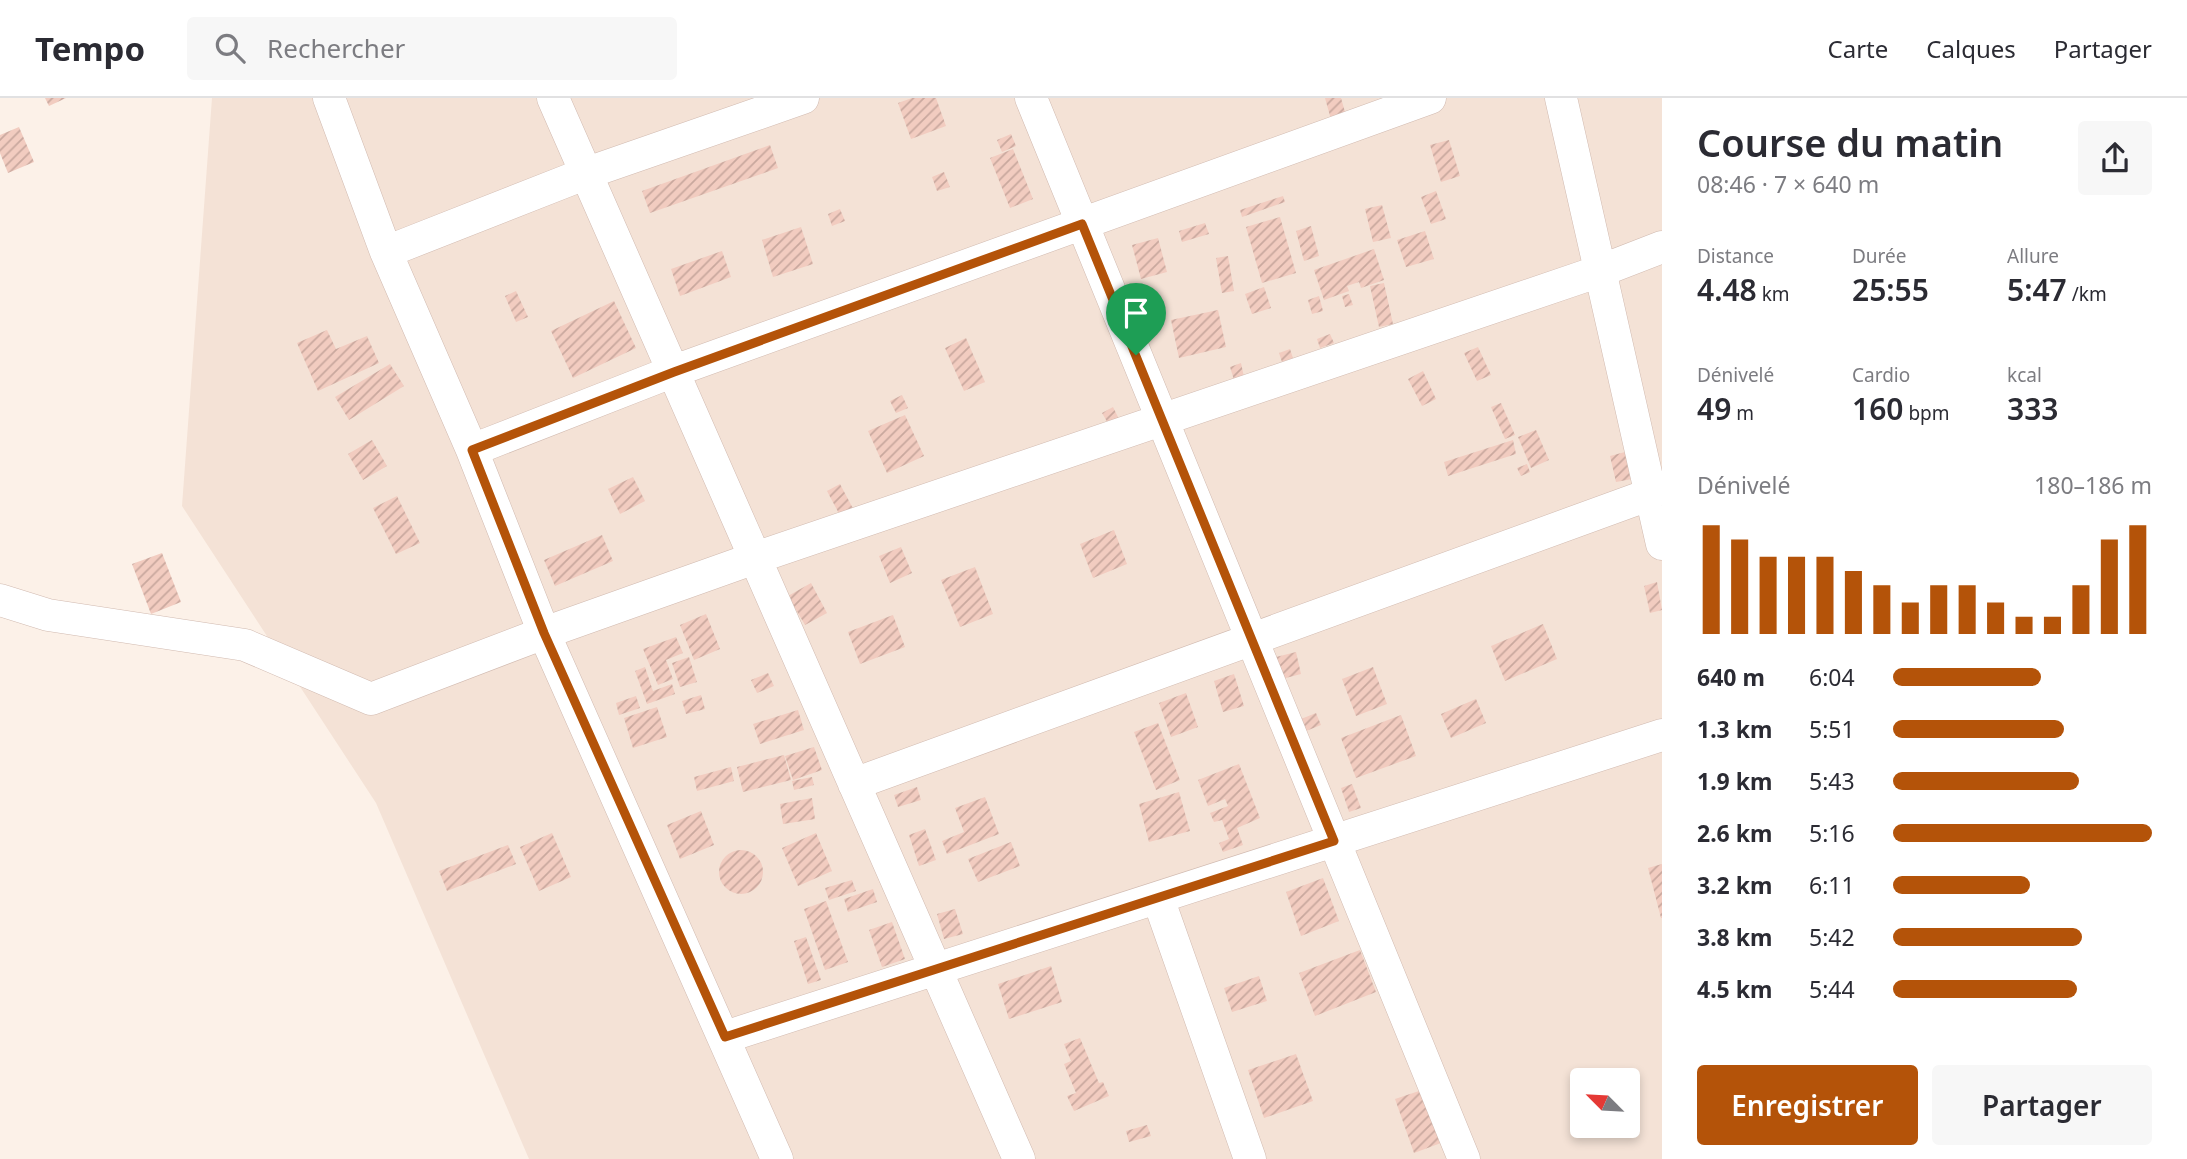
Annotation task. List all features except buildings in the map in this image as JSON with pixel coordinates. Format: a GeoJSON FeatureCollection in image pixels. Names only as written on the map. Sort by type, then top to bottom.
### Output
{"type":"FeatureCollection","features":[{"type":"Feature","properties":{"kind":"street"},"geometry":{"type":"LineString","coordinates":[[329,98],[386,252],[472,450],[544,633],[777,1159]]}},
{"type":"Feature","properties":{"kind":"street"},"geometry":{"type":"LineString","coordinates":[[553,98],[1018,1159]]}},
{"type":"Feature","properties":{"kind":"street"},"geometry":{"type":"LineString","coordinates":[[386,252],[586,173],[803,98]]}},
{"type":"Feature","properties":{"kind":"street"},"geometry":{"type":"LineString","coordinates":[[1031,98],[1464,1159]]}},
{"type":"Feature","properties":{"kind":"street"},"geometry":{"type":"LineString","coordinates":[[472,450],[674,372],[1430,98]]}},
{"type":"Feature","properties":{"kind":"street"},"geometry":{"type":"LineString","coordinates":[[1561,98],[1662,544]]}},
{"type":"Feature","properties":{"kind":"street"},"geometry":{"type":"LineString","coordinates":[[0,600],[48,615],[244,645],[372,699],[544,633],[755,558],[1163,421],[1600,271],[1662,247]]}},
{"type":"Feature","properties":{"kind":"street"},"geometry":{"type":"LineString","coordinates":[[854,784],[1651,494]]}},
{"type":"Feature","properties":{"kind":"street"},"geometry":{"type":"LineString","coordinates":[[725,1037],[1662,736]]}},
{"type":"Feature","properties":{"kind":"street"},"geometry":{"type":"LineString","coordinates":[[1158,898],[1250,1159]]}},
{"type":"Feature","properties":{"kind":"shaded area"},"geometry":{"type":"Polygon","coordinates":[[[212,98],[1662,98],[1662,1159],[529,1159],[376,803],[182,506],[212,98]]]}},
{"type":"Feature","properties":{"kind":"route"},"geometry":{"type":"LineString","coordinates":[[1082,224],[1136,355],[1334,841],[725,1037],[544,633],[472,450],[674,372],[1082,224]]}}]}
